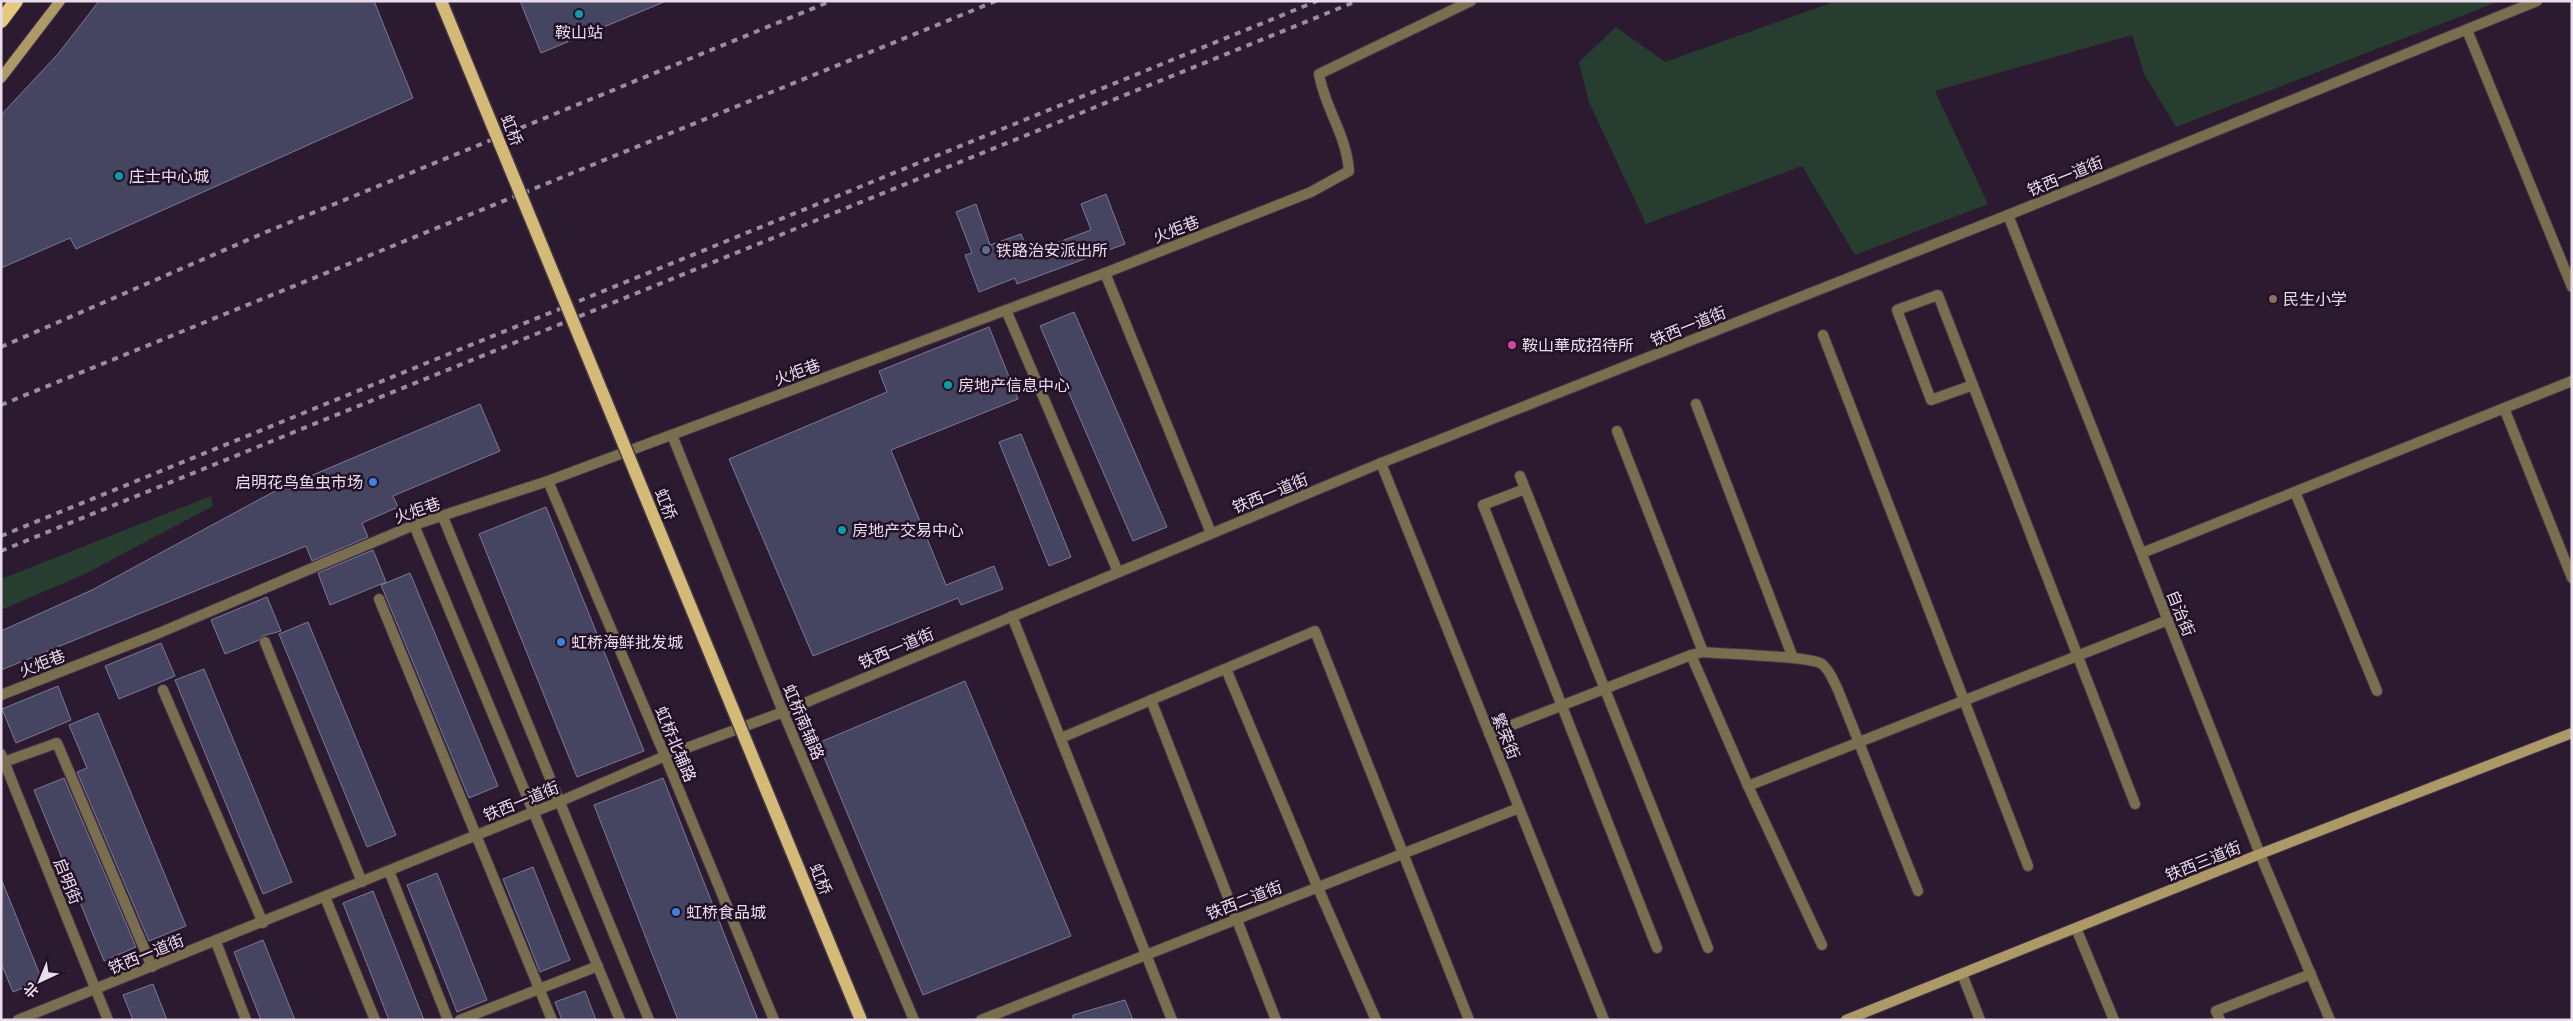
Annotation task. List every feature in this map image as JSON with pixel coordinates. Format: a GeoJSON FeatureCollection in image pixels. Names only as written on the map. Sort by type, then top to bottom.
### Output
{"type":"FeatureCollection","features":[{"type":"Feature","properties":{"kind":"highway"},"geometry":{"type":"LineString","coordinates":[[1,6],[6,1]]}},
{"type":"Feature","properties":{"kind":"highway"},"geometry":{"type":"LineString","coordinates":[[1,21],[16,1]]}},
{"type":"Feature","properties":{"kind":"main road"},"geometry":{"type":"LineString","coordinates":[[1,78],[60,1]]}},
{"type":"Feature","properties":{"kind":"main road","name":"虹桥"},"geometry":{"type":"LineString","coordinates":[[441,1],[861,1020]]}},
{"type":"Feature","properties":{"kind":"main road","name":"铁西三道街"},"geometry":{"type":"LineString","coordinates":[[1850,1019],[2260,854],[2572,733]]}},
{"type":"Feature","properties":{"kind":"street","name":"火炬巷"},"geometry":{"type":"LineString","coordinates":[[1,695],[159,633],[414,525],[548,481],[672,435],[1105,273],[1311,192],[1349,171],[1347,151],[1332,109],[1322,92],[1319,74],[1471,1]]}},
{"type":"Feature","properties":{"kind":"street","name":"铁西一道街"},"geometry":{"type":"LineString","coordinates":[[18,1020],[263,923],[561,801],[665,756],[783,712],[1381,463],[2008,215],[2537,1]]}},
{"type":"Feature","properties":{"kind":"street"},"geometry":{"type":"LineString","coordinates":[[2467,30],[2572,286]]}},
{"type":"Feature","properties":{"kind":"street","name":"自治街"},"geometry":{"type":"LineString","coordinates":[[2008,215],[2260,854],[2330,1020]]}},
{"type":"Feature","properties":{"kind":"street"},"geometry":{"type":"LineString","coordinates":[[1105,273],[1211,533]]}},
{"type":"Feature","properties":{"kind":"street"},"geometry":{"type":"LineString","coordinates":[[1973,385],[1931,400],[1897,310],[1938,295],[1973,385],[2078,656],[2135,804]]}},
{"type":"Feature","properties":{"kind":"street"},"geometry":{"type":"LineString","coordinates":[[1006,310],[1118,572]]}},
{"type":"Feature","properties":{"kind":"street"},"geometry":{"type":"LineString","coordinates":[[1823,335],[2028,866]]}},
{"type":"Feature","properties":{"kind":"street"},"geometry":{"type":"LineString","coordinates":[[2142,553],[2572,381]]}},
{"type":"Feature","properties":{"kind":"street"},"geometry":{"type":"LineString","coordinates":[[1696,404],[1794,658]]}},
{"type":"Feature","properties":{"kind":"street"},"geometry":{"type":"LineString","coordinates":[[2504,408],[2572,578]]}},
{"type":"Feature","properties":{"kind":"street"},"geometry":{"type":"LineString","coordinates":[[1616,431],[1703,652]]}},
{"type":"Feature","properties":{"kind":"street","name":"虹桥南辅路"},"geometry":{"type":"LineString","coordinates":[[672,435],[783,712],[914,1020]]}},
{"type":"Feature","properties":{"kind":"street","name":"繁荣街"},"geometry":{"type":"LineString","coordinates":[[1381,463],[1604,1020]]}},
{"type":"Feature","properties":{"kind":"street"},"geometry":{"type":"LineString","coordinates":[[1520,476],[1708,948]]}},
{"type":"Feature","properties":{"kind":"street","name":"虹桥北辅路"},"geometry":{"type":"LineString","coordinates":[[548,481],[665,756],[774,1020]]}},
{"type":"Feature","properties":{"kind":"street"},"geometry":{"type":"LineString","coordinates":[[1525,489],[1483,505],[1657,948]]}},
{"type":"Feature","properties":{"kind":"street"},"geometry":{"type":"LineString","coordinates":[[2295,492],[2377,692]]}},
{"type":"Feature","properties":{"kind":"street"},"geometry":{"type":"LineString","coordinates":[[443,517],[561,801],[649,1020]]}},
{"type":"Feature","properties":{"kind":"street"},"geometry":{"type":"LineString","coordinates":[[414,525],[620,1020]]}},
{"type":"Feature","properties":{"kind":"street"},"geometry":{"type":"LineString","coordinates":[[379,599],[552,1020]]}},
{"type":"Feature","properties":{"kind":"street"},"geometry":{"type":"LineString","coordinates":[[1012,616],[1172,1020]]}},
{"type":"Feature","properties":{"kind":"street"},"geometry":{"type":"LineString","coordinates":[[1748,786],[2168,620]]}},
{"type":"Feature","properties":{"kind":"street"},"geometry":{"type":"LineString","coordinates":[[1061,738],[1315,631],[1469,1020]]}},
{"type":"Feature","properties":{"kind":"street"},"geometry":{"type":"LineString","coordinates":[[265,642],[362,882]]}},
{"type":"Feature","properties":{"kind":"street"},"geometry":{"type":"LineString","coordinates":[[1489,734],[1703,652],[1794,658],[1821,664],[1830,675],[1859,742],[1918,891]]}},
{"type":"Feature","properties":{"kind":"street"},"geometry":{"type":"LineString","coordinates":[[1691,655],[1748,786],[1822,945]]}},
{"type":"Feature","properties":{"kind":"street"},"geometry":{"type":"LineString","coordinates":[[1226,669],[1376,1020]]}},
{"type":"Feature","properties":{"kind":"street"},"geometry":{"type":"LineString","coordinates":[[163,690],[263,923]]}},
{"type":"Feature","properties":{"kind":"street"},"geometry":{"type":"LineString","coordinates":[[1151,700],[1235,920],[1276,1020]]}},
{"type":"Feature","properties":{"kind":"street"},"geometry":{"type":"LineString","coordinates":[[3,758],[57,743],[152,967]]}},
{"type":"Feature","properties":{"kind":"street","name":"启明街"},"geometry":{"type":"LineString","coordinates":[[3,758],[108,1020]]}},
{"type":"Feature","properties":{"kind":"street","name":"铁西二道街"},"geometry":{"type":"LineString","coordinates":[[981,1020],[1519,808]]}},
{"type":"Feature","properties":{"kind":"street"},"geometry":{"type":"LineString","coordinates":[[389,871],[448,1020]]}},
{"type":"Feature","properties":{"kind":"street"},"geometry":{"type":"LineString","coordinates":[[325,897],[375,1020]]}},
{"type":"Feature","properties":{"kind":"street"},"geometry":{"type":"LineString","coordinates":[[2076,928],[2114,1020]]}},
{"type":"Feature","properties":{"kind":"street"},"geometry":{"type":"LineString","coordinates":[[216,942],[246,1020]]}},
{"type":"Feature","properties":{"kind":"street"},"geometry":{"type":"LineString","coordinates":[[460,1020],[598,966]]}},
{"type":"Feature","properties":{"kind":"street"},"geometry":{"type":"LineString","coordinates":[[1962,974],[1980,1020]]}},
{"type":"Feature","properties":{"kind":"street"},"geometry":{"type":"LineString","coordinates":[[2220,1020],[2216,1011],[2311,974]]}},
{"type":"Feature","properties":{"kind":"green space"},"geometry":{"type":"Polygon","coordinates":[[[1836,1],[2500,1],[2176,127],[2144,74],[2132,35],[1935,91],[1988,204],[1855,255],[1802,166],[1646,224],[1589,102],[1579,62],[1616,27],[1665,62],[1836,1]]]}},
{"type":"Feature","properties":{"kind":"green space"},"geometry":{"type":"Polygon","coordinates":[[[211,496],[213,506],[85,574],[1,610],[1,579],[211,496]]]}},
{"type":"Feature","properties":{"kind":"building","name":"庄士中心城"},"geometry":{"type":"Polygon","coordinates":[[[99,1],[374,1],[413,98],[76,249],[70,238],[1,268],[1,115],[58,54],[99,1]]]}},
{"type":"Feature","properties":{"kind":"building","name":"鞍山站"},"geometry":{"type":"Polygon","coordinates":[[[520,1],[664,1],[664,2],[541,53],[520,1]]]}},
{"type":"Feature","properties":{"kind":"building"},"geometry":{"type":"Polygon","coordinates":[[[1106,194],[1125,244],[1017,284],[1015,278],[979,292],[965,255],[972,253],[956,212],[976,204],[990,245],[1021,234],[1029,253],[1091,230],[1081,204],[1106,194]]]}},
{"type":"Feature","properties":{"kind":"building"},"geometry":{"type":"Polygon","coordinates":[[[1074,312],[1167,527],[1133,541],[1040,326],[1074,312]]]}},
{"type":"Feature","properties":{"kind":"building","name":"房地产交易中心"},"geometry":{"type":"Polygon","coordinates":[[[989,327],[1018,399],[891,450],[946,585],[994,566],[1003,589],[961,605],[958,598],[813,656],[729,459],[887,392],[879,371],[989,327]]]}},
{"type":"Feature","properties":{"kind":"building"},"geometry":{"type":"Polygon","coordinates":[[[480,404],[500,451],[393,496],[398,507],[362,523],[368,537],[312,561],[306,546],[1,670],[1,631],[92,590],[275,491],[480,404]]]}},
{"type":"Feature","properties":{"kind":"building"},"geometry":{"type":"Polygon","coordinates":[[[1021,434],[1071,557],[1049,566],[999,442],[1021,434]]]}},
{"type":"Feature","properties":{"kind":"building","name":"虹桥海鲜批发城"},"geometry":{"type":"Polygon","coordinates":[[[546,507],[644,751],[577,777],[479,534],[546,507]]]}},
{"type":"Feature","properties":{"kind":"building"},"geometry":{"type":"Polygon","coordinates":[[[373,550],[386,582],[330,605],[318,573],[373,550]]]}},
{"type":"Feature","properties":{"kind":"building"},"geometry":{"type":"Polygon","coordinates":[[[410,573],[498,786],[469,798],[381,585],[410,573]]]}},
{"type":"Feature","properties":{"kind":"building"},"geometry":{"type":"Polygon","coordinates":[[[267,597],[281,631],[262,636],[259,640],[225,654],[211,620],[267,597]]]}},
{"type":"Feature","properties":{"kind":"building"},"geometry":{"type":"Polygon","coordinates":[[[308,622],[396,835],[367,847],[279,634],[308,622]]]}},
{"type":"Feature","properties":{"kind":"building"},"geometry":{"type":"Polygon","coordinates":[[[161,643],[175,676],[119,699],[105,666],[161,643]]]}},
{"type":"Feature","properties":{"kind":"building"},"geometry":{"type":"Polygon","coordinates":[[[204,669],[292,882],[263,894],[175,680],[204,669]]]}},
{"type":"Feature","properties":{"kind":"building"},"geometry":{"type":"Polygon","coordinates":[[[965,681],[1071,936],[923,995],[818,743],[965,681]]]}},
{"type":"Feature","properties":{"kind":"building"},"geometry":{"type":"Polygon","coordinates":[[[58,686],[71,720],[16,743],[2,709],[58,686]]]}},
{"type":"Feature","properties":{"kind":"building"},"geometry":{"type":"Polygon","coordinates":[[[98,713],[186,926],[149,941],[77,772],[87,768],[69,725],[98,713]]]}},
{"type":"Feature","properties":{"kind":"building"},"geometry":{"type":"Polygon","coordinates":[[[64,778],[136,947],[104,961],[34,790],[64,778]]]}},
{"type":"Feature","properties":{"kind":"building","name":"虹桥食品城"},"geometry":{"type":"Polygon","coordinates":[[[663,778],[758,1020],[678,1020],[594,805],[663,778]]]}},
{"type":"Feature","properties":{"kind":"building"},"geometry":{"type":"Polygon","coordinates":[[[533,867],[570,960],[540,972],[503,879],[533,867]]]}},
{"type":"Feature","properties":{"kind":"building"},"geometry":{"type":"Polygon","coordinates":[[[437,873],[487,1000],[457,1012],[407,885],[437,873]]]}},
{"type":"Feature","properties":{"kind":"building"},"geometry":{"type":"Polygon","coordinates":[[[2,881],[42,980],[13,992],[1,963],[2,881]]]}},
{"type":"Feature","properties":{"kind":"building"},"geometry":{"type":"Polygon","coordinates":[[[373,891],[424,1020],[389,1020],[343,903],[373,891]]]}},
{"type":"Feature","properties":{"kind":"building"},"geometry":{"type":"Polygon","coordinates":[[[263,940],[295,1020],[261,1020],[234,952],[263,940]]]}},
{"type":"Feature","properties":{"kind":"building"},"geometry":{"type":"Polygon","coordinates":[[[153,984],[167,1020],[133,1020],[123,995],[153,984]]]}},
{"type":"Feature","properties":{"kind":"building"},"geometry":{"type":"Polygon","coordinates":[[[585,991],[596,1020],[562,1020],[555,1002],[585,991]]]}},
{"type":"Feature","properties":{"kind":"building"},"geometry":{"type":"Polygon","coordinates":[[[1125,1000],[1133,1020],[1073,1020],[1073,1015],[1125,1000]]]}},
{"type":"Feature","properties":{"kind":"railway"},"geometry":{"type":"LineString","coordinates":[[1,347],[266,232],[831,1]]}},
{"type":"Feature","properties":{"kind":"railway"},"geometry":{"type":"LineString","coordinates":[[1,405],[996,1]]}},
{"type":"Feature","properties":{"kind":"railway"},"geometry":{"type":"LineString","coordinates":[[1,536],[1317,1]]}},
{"type":"Feature","properties":{"kind":"railway"},"geometry":{"type":"LineString","coordinates":[[1,551],[1357,1]]}},
{"type":"Feature","properties":{"kind":"place","name":"鞍山站"},"geometry":{"type":"Point","coordinates":[579,14]}},
{"type":"Feature","properties":{"kind":"place","name":"庄士中心城"},"geometry":{"type":"Point","coordinates":[119,176]}},
{"type":"Feature","properties":{"kind":"place","name":"铁路治安派出所"},"geometry":{"type":"Point","coordinates":[986,250]}},
{"type":"Feature","properties":{"kind":"place","name":"民生小学"},"geometry":{"type":"Point","coordinates":[2273,299]}},
{"type":"Feature","properties":{"kind":"place","name":"鞍山華成招待所"},"geometry":{"type":"Point","coordinates":[1512,345]}},
{"type":"Feature","properties":{"kind":"place","name":"房地产信息中心"},"geometry":{"type":"Point","coordinates":[948,385]}},
{"type":"Feature","properties":{"kind":"place","name":"启明花鸟鱼虫市场"},"geometry":{"type":"Point","coordinates":[373,482]}},
{"type":"Feature","properties":{"kind":"place","name":"房地产交易中心"},"geometry":{"type":"Point","coordinates":[842,530]}},
{"type":"Feature","properties":{"kind":"place","name":"虹桥海鲜批发城"},"geometry":{"type":"Point","coordinates":[561,642]}},
{"type":"Feature","properties":{"kind":"place","name":"虹桥食品城"},"geometry":{"type":"Point","coordinates":[676,912]}}]}
